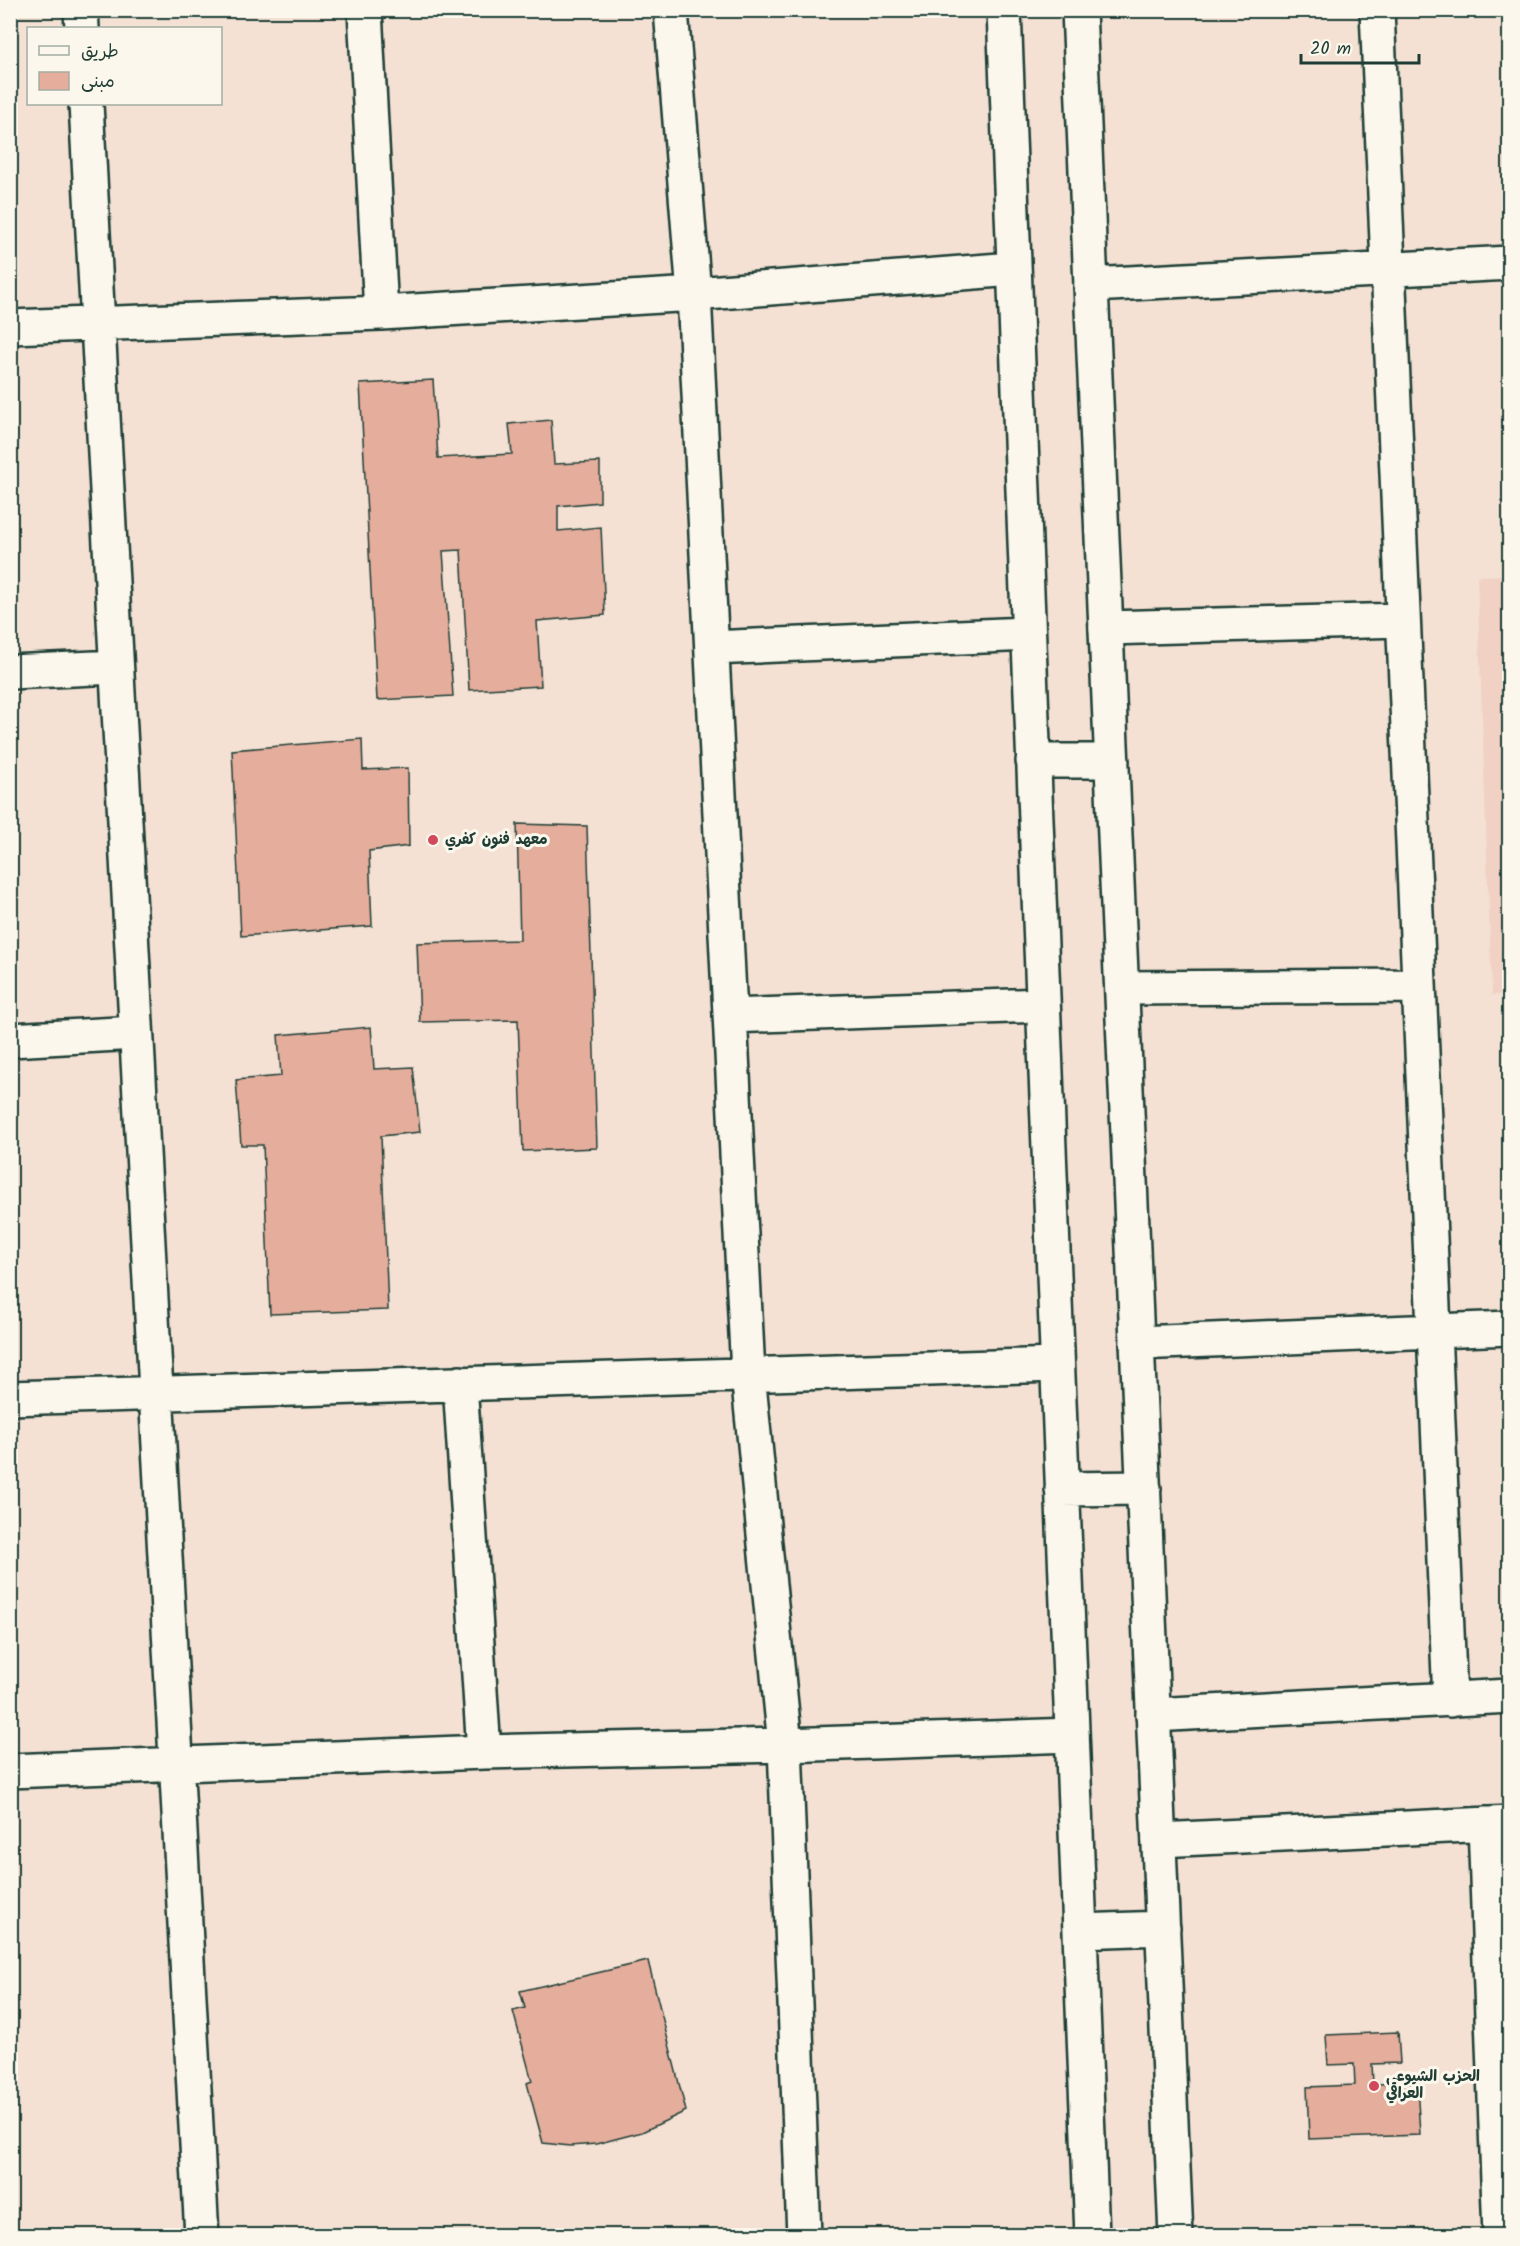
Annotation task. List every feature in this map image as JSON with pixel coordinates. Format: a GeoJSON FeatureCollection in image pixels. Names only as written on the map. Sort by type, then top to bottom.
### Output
{"type":"FeatureCollection","features":[{"type":"Feature","properties":{"kind":"street"},"geometry":{"type":"LineString","coordinates":[[81,10],[82,27]]}},
{"type":"Feature","properties":{"kind":"street"},"geometry":{"type":"LineString","coordinates":[[365,10],[381,313]]}},
{"type":"Feature","properties":{"kind":"street"},"geometry":{"type":"LineString","coordinates":[[671,10],[694,294],[748,1374],[785,1745],[804,2235]]}},
{"type":"Feature","properties":{"kind":"street"},"geometry":{"type":"LineString","coordinates":[[1004,10],[1092,2235]]}},
{"type":"Feature","properties":{"kind":"street"},"geometry":{"type":"LineString","coordinates":[[1079,10],[1176,2235]]}},
{"type":"Feature","properties":{"kind":"street"},"geometry":{"type":"LineString","coordinates":[[1377,10],[1450,1700]]}},
{"type":"Feature","properties":{"kind":"street"},"geometry":{"type":"LineString","coordinates":[[86,105],[202,2235]]}},
{"type":"Feature","properties":{"kind":"street"},"geometry":{"type":"LineString","coordinates":[[1092,285],[1509,263]]}},
{"type":"Feature","properties":{"kind":"street"},"geometry":{"type":"LineString","coordinates":[[10,327],[381,313],[694,294],[1013,269]]}},
{"type":"Feature","properties":{"kind":"street"},"geometry":{"type":"LineString","coordinates":[[1106,628],[1403,620]]}},
{"type":"Feature","properties":{"kind":"street"},"geometry":{"type":"LineString","coordinates":[[712,648],[1028,634]]}},
{"type":"Feature","properties":{"kind":"street"},"geometry":{"type":"LineString","coordinates":[[10,672],[116,667]]}},
{"type":"Feature","properties":{"kind":"street"},"geometry":{"type":"LineString","coordinates":[[1033,761],[1112,761]]}},
{"type":"Feature","properties":{"kind":"street"},"geometry":{"type":"LineString","coordinates":[[1122,988],[1419,986]]}},
{"type":"Feature","properties":{"kind":"street"},"geometry":{"type":"LineString","coordinates":[[730,1016],[1042,1005]]}},
{"type":"Feature","properties":{"kind":"street"},"geometry":{"type":"LineString","coordinates":[[10,1040],[136,1033]]}},
{"type":"Feature","properties":{"kind":"street"},"geometry":{"type":"LineString","coordinates":[[1137,1342],[1509,1328]]}},
{"type":"Feature","properties":{"kind":"street"},"geometry":{"type":"LineString","coordinates":[[10,1398],[1057,1365]]}},
{"type":"Feature","properties":{"kind":"street"},"geometry":{"type":"LineString","coordinates":[[460,1383],[484,1752]]}},
{"type":"Feature","properties":{"kind":"street"},"geometry":{"type":"LineString","coordinates":[[1062,1489],[1144,1488]]}},
{"type":"Feature","properties":{"kind":"street"},"geometry":{"type":"LineString","coordinates":[[1153,1715],[1509,1696]]}},
{"type":"Feature","properties":{"kind":"street"},"geometry":{"type":"LineString","coordinates":[[10,1770],[484,1752],[1072,1735]]}},
{"type":"Feature","properties":{"kind":"street"},"geometry":{"type":"LineString","coordinates":[[1159,1840],[1497,1824],[1503,2120],[1500,2235]]}},
{"type":"Feature","properties":{"kind":"street"},"geometry":{"type":"LineString","coordinates":[[1080,1931],[1163,1928]]}},
{"type":"Feature","properties":{"kind":"shaded area"},"geometry":{"type":"Polygon","coordinates":[[[1509,575],[1510,995],[1492,995],[1477,576],[1509,575]]]}},
{"type":"Feature","properties":{"kind":"building"},"geometry":{"type":"Polygon","coordinates":[[[433,380],[438,458],[512,454],[509,424],[551,420],[554,464],[600,462],[600,502],[558,506],[558,531],[601,527],[605,615],[537,621],[541,686],[469,690],[461,550],[443,551],[453,696],[377,700],[360,384],[433,380]]]}},
{"type":"Feature","properties":{"kind":"building"},"geometry":{"type":"Polygon","coordinates":[[[362,739],[363,770],[408,768],[409,846],[369,851],[372,926],[241,936],[232,750],[362,739]]]}},
{"type":"Feature","properties":{"kind":"building"},"geometry":{"type":"Polygon","coordinates":[[[517,824],[587,826],[597,1148],[523,1151],[518,1020],[420,1022],[417,943],[520,940],[517,824]]]}},
{"type":"Feature","properties":{"kind":"building"},"geometry":{"type":"Polygon","coordinates":[[[371,1027],[374,1069],[413,1067],[420,1132],[381,1136],[388,1310],[270,1314],[263,1145],[241,1145],[236,1080],[281,1076],[278,1035],[371,1027]]]}},
{"type":"Feature","properties":{"kind":"building"},"geometry":{"type":"Polygon","coordinates":[[[648,1961],[686,2111],[642,2132],[596,2144],[570,2146],[543,2143],[527,2083],[532,2081],[513,2011],[525,2008],[520,1991],[648,1961]]]}},
{"type":"Feature","properties":{"kind":"building","name":"الحزب الشيوعي العراقي"},"geometry":{"type":"Polygon","coordinates":[[[1398,2032],[1400,2063],[1372,2064],[1373,2084],[1417,2083],[1420,2135],[1309,2139],[1307,2087],[1355,2085],[1354,2064],[1328,2065],[1326,2035],[1398,2032]]]}},
{"type":"Feature","properties":{"kind":"place","name":"معهد فنون كفري"},"geometry":{"type":"Point","coordinates":[433,840]}},
{"type":"Feature","properties":{"kind":"place","name":"الحزب الشيوعي العراقي"},"geometry":{"type":"Point","coordinates":[1374,2086]}}]}
